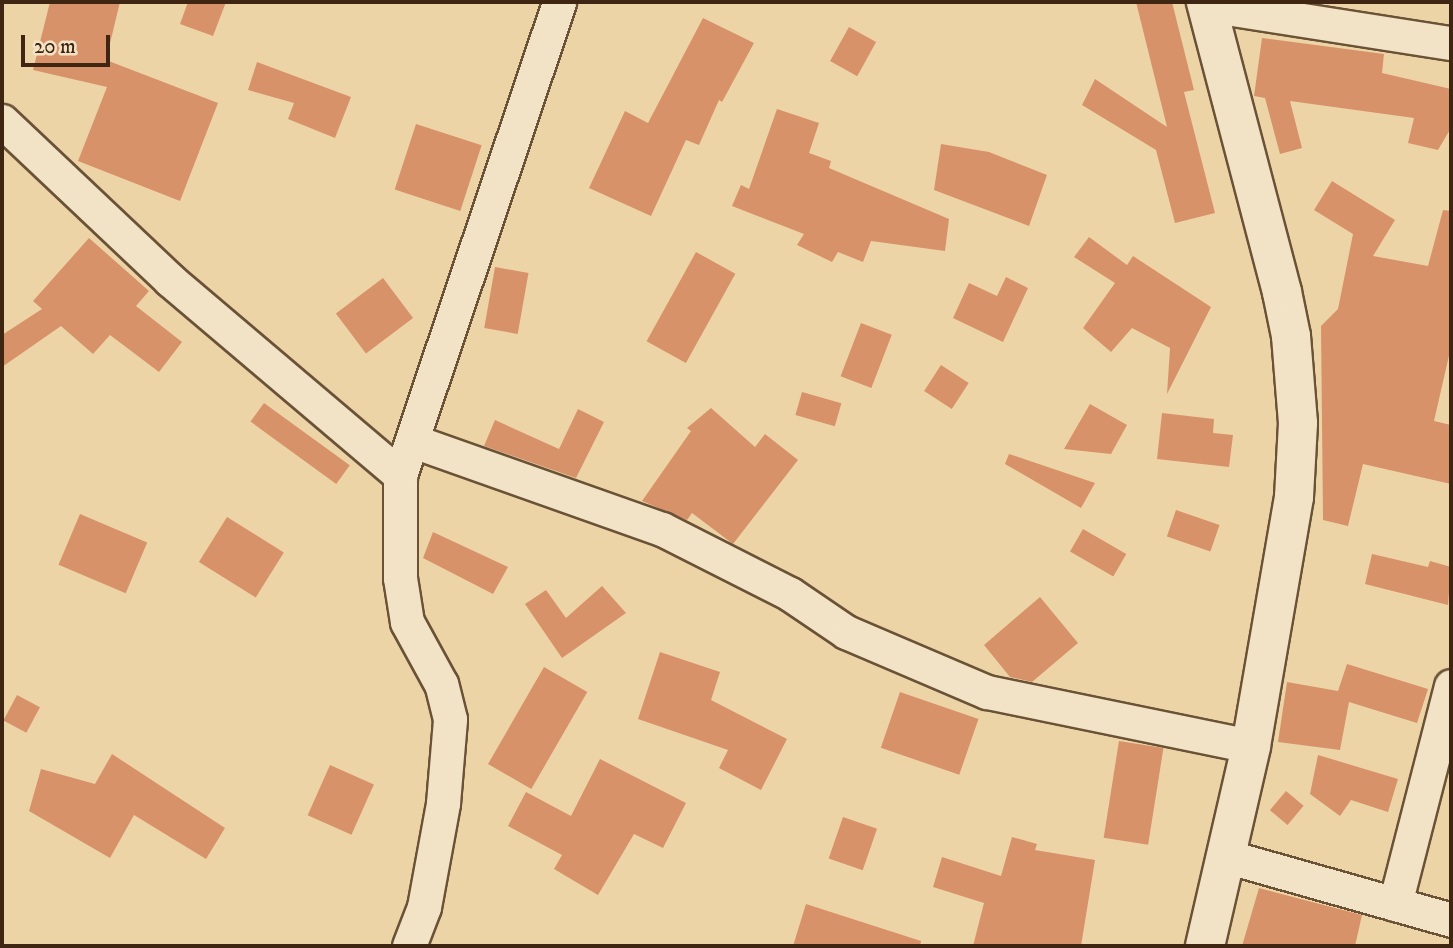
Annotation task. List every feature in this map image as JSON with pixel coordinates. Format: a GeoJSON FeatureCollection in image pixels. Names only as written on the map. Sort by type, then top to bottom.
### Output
{"type":"FeatureCollection","features":[{"type":"Feature","properties":{"kind":"main road"},"geometry":{"type":"LineString","coordinates":[[1205,946],[1229,857],[1294,497],[1296,374],[1282,292],[1207,4]]}},
{"type":"Feature","properties":{"kind":"street"},"geometry":{"type":"LineString","coordinates":[[409,946],[424,907],[443,803],[450,719],[441,684],[407,622],[400,578],[400,474],[559,2]]}},
{"type":"Feature","properties":{"kind":"street"},"geometry":{"type":"LineString","coordinates":[[1207,4],[1451,43]]}},
{"type":"Feature","properties":{"kind":"street"},"geometry":{"type":"LineString","coordinates":[[2,121],[170,280],[400,474]]}},
{"type":"Feature","properties":{"kind":"street"},"geometry":{"type":"LineString","coordinates":[[413,441],[662,529],[790,594],[846,632],[987,692],[1251,746]]}},
{"type":"Feature","properties":{"kind":"street"},"geometry":{"type":"LineString","coordinates":[[1395,904],[1451,687]]}},
{"type":"Feature","properties":{"kind":"street"},"geometry":{"type":"LineString","coordinates":[[1229,857],[1451,920]]}},
{"type":"Feature","properties":{"kind":"building"},"geometry":{"type":"Polygon","coordinates":[[[50,2],[120,2],[106,60],[218,103],[180,201],[78,161],[107,87],[33,70],[50,2]]]}},
{"type":"Feature","properties":{"kind":"building"},"geometry":{"type":"Polygon","coordinates":[[[188,2],[226,2],[213,36],[180,24],[188,2]]]}},
{"type":"Feature","properties":{"kind":"building"},"geometry":{"type":"Polygon","coordinates":[[[1136,2],[1172,2],[1194,90],[1184,92],[1215,213],[1175,223],[1156,150],[1082,105],[1095,79],[1167,127],[1136,2]]]}},
{"type":"Feature","properties":{"kind":"building"},"geometry":{"type":"Polygon","coordinates":[[[703,18],[754,43],[722,102],[719,100],[699,145],[686,140],[651,216],[589,188],[625,111],[648,123],[703,18]]]}},
{"type":"Feature","properties":{"kind":"building"},"geometry":{"type":"Polygon","coordinates":[[[849,27],[876,42],[857,76],[830,61],[849,27]]]}},
{"type":"Feature","properties":{"kind":"building"},"geometry":{"type":"Polygon","coordinates":[[[1262,38],[1384,54],[1382,73],[1451,89],[1451,128],[1438,150],[1408,143],[1414,118],[1290,101],[1302,148],[1280,154],[1265,98],[1254,96],[1262,38]]]}},
{"type":"Feature","properties":{"kind":"building"},"geometry":{"type":"Polygon","coordinates":[[[257,62],[351,97],[335,138],[288,119],[294,103],[248,90],[257,62]]]}},
{"type":"Feature","properties":{"kind":"building"},"geometry":{"type":"Polygon","coordinates":[[[777,109],[819,123],[809,153],[831,161],[829,168],[949,219],[945,251],[871,241],[863,262],[838,252],[832,262],[797,245],[804,234],[732,206],[741,185],[749,189],[777,109]]]}},
{"type":"Feature","properties":{"kind":"building"},"geometry":{"type":"Polygon","coordinates":[[[416,124],[482,145],[460,211],[395,190],[416,124]]]}},
{"type":"Feature","properties":{"kind":"building"},"geometry":{"type":"Polygon","coordinates":[[[941,144],[989,152],[1047,175],[1029,226],[934,190],[941,144]]]}},
{"type":"Feature","properties":{"kind":"building"},"geometry":{"type":"Polygon","coordinates":[[[1332,181],[1395,220],[1373,256],[1428,266],[1443,210],[1451,211],[1451,347],[1434,421],[1451,425],[1451,484],[1363,464],[1348,526],[1323,520],[1321,326],[1338,309],[1353,234],[1314,210],[1332,181]]]}},
{"type":"Feature","properties":{"kind":"building"},"geometry":{"type":"Polygon","coordinates":[[[1089,237],[1127,265],[1133,256],[1211,307],[1167,394],[1170,348],[1132,328],[1111,352],[1083,328],[1115,283],[1074,257],[1089,237]]]}},
{"type":"Feature","properties":{"kind":"building"},"geometry":{"type":"Polygon","coordinates":[[[89,238],[149,291],[136,306],[182,342],[159,372],[110,335],[93,354],[61,326],[2,367],[2,335],[42,309],[33,301],[89,238]]]}},
{"type":"Feature","properties":{"kind":"building"},"geometry":{"type":"Polygon","coordinates":[[[696,252],[735,274],[686,363],[647,341],[696,252]]]}},
{"type":"Feature","properties":{"kind":"building"},"geometry":{"type":"Polygon","coordinates":[[[495,267],[528,273],[518,334],[484,328],[495,267]]]}},
{"type":"Feature","properties":{"kind":"building"},"geometry":{"type":"Polygon","coordinates":[[[1006,277],[1028,288],[1003,342],[953,318],[969,283],[997,296],[1006,277]]]}},
{"type":"Feature","properties":{"kind":"building"},"geometry":{"type":"Polygon","coordinates":[[[383,278],[413,318],[366,353],[336,314],[383,278]]]}},
{"type":"Feature","properties":{"kind":"building"},"geometry":{"type":"Polygon","coordinates":[[[861,323],[892,335],[871,388],[841,376],[861,323]]]}},
{"type":"Feature","properties":{"kind":"building"},"geometry":{"type":"Polygon","coordinates":[[[941,365],[969,383],[952,409],[924,391],[941,365]]]}},
{"type":"Feature","properties":{"kind":"building"},"geometry":{"type":"Polygon","coordinates":[[[802,392],[841,403],[835,426],[795,415],[802,392]]]}},
{"type":"Feature","properties":{"kind":"building"},"geometry":{"type":"Polygon","coordinates":[[[264,403],[350,465],[336,484],[250,422],[264,403]]]}},
{"type":"Feature","properties":{"kind":"building"},"geometry":{"type":"Polygon","coordinates":[[[1090,404],[1127,425],[1111,454],[1064,449],[1090,404]]]}},
{"type":"Feature","properties":{"kind":"building"},"geometry":{"type":"Polygon","coordinates":[[[711,408],[755,447],[765,434],[798,460],[733,544],[692,513],[687,520],[642,501],[691,431],[687,428],[711,408]]]}},
{"type":"Feature","properties":{"kind":"building"},"geometry":{"type":"Polygon","coordinates":[[[578,409],[604,422],[576,478],[484,446],[495,420],[559,449],[578,409]]]}},
{"type":"Feature","properties":{"kind":"building"},"geometry":{"type":"Polygon","coordinates":[[[1162,413],[1214,419],[1213,433],[1233,435],[1229,467],[1157,459],[1162,413]]]}},
{"type":"Feature","properties":{"kind":"building"},"geometry":{"type":"Polygon","coordinates":[[[1009,454],[1095,483],[1081,508],[1005,464],[1009,454]]]}},
{"type":"Feature","properties":{"kind":"building"},"geometry":{"type":"Polygon","coordinates":[[[1176,510],[1219,525],[1210,551],[1167,536],[1176,510]]]}},
{"type":"Feature","properties":{"kind":"building"},"geometry":{"type":"Polygon","coordinates":[[[80,514],[147,543],[126,593],[59,565],[80,514]]]}},
{"type":"Feature","properties":{"kind":"building"},"geometry":{"type":"Polygon","coordinates":[[[227,517],[284,553],[256,597],[199,562],[227,517]]]}},
{"type":"Feature","properties":{"kind":"building"},"geometry":{"type":"Polygon","coordinates":[[[1083,529],[1126,554],[1113,577],[1070,552],[1083,529]]]}},
{"type":"Feature","properties":{"kind":"building"},"geometry":{"type":"Polygon","coordinates":[[[433,532],[508,567],[493,594],[423,558],[433,532]]]}},
{"type":"Feature","properties":{"kind":"building"},"geometry":{"type":"Polygon","coordinates":[[[1372,554],[1428,567],[1430,561],[1451,567],[1448,605],[1365,584],[1372,554]]]}},
{"type":"Feature","properties":{"kind":"building"},"geometry":{"type":"Polygon","coordinates":[[[602,586],[626,613],[562,658],[525,604],[546,590],[566,618],[602,586]]]}},
{"type":"Feature","properties":{"kind":"building"},"geometry":{"type":"Polygon","coordinates":[[[1040,597],[1078,643],[1032,682],[1010,677],[984,645],[1040,597]]]}},
{"type":"Feature","properties":{"kind":"building"},"geometry":{"type":"Polygon","coordinates":[[[660,652],[720,672],[711,700],[787,739],[761,790],[719,768],[728,750],[638,719],[660,652]]]}},
{"type":"Feature","properties":{"kind":"building"},"geometry":{"type":"Polygon","coordinates":[[[1347,664],[1428,689],[1417,723],[1349,702],[1340,750],[1278,742],[1287,682],[1338,691],[1347,664]]]}},
{"type":"Feature","properties":{"kind":"building"},"geometry":{"type":"Polygon","coordinates":[[[544,667],[587,692],[531,789],[488,764],[544,667]]]}},
{"type":"Feature","properties":{"kind":"building"},"geometry":{"type":"Polygon","coordinates":[[[900,692],[978,719],[959,775],[881,748],[900,692]]]}},
{"type":"Feature","properties":{"kind":"building"},"geometry":{"type":"Polygon","coordinates":[[[17,695],[40,707],[26,733],[3,721],[17,695]]]}},
{"type":"Feature","properties":{"kind":"building"},"geometry":{"type":"Polygon","coordinates":[[[1119,741],[1163,748],[1148,845],[1104,838],[1119,741]]]}},
{"type":"Feature","properties":{"kind":"building"},"geometry":{"type":"Polygon","coordinates":[[[112,754],[225,828],[206,859],[134,815],[110,858],[29,811],[41,769],[95,784],[112,754]]]}},
{"type":"Feature","properties":{"kind":"building"},"geometry":{"type":"Polygon","coordinates":[[[1318,755],[1398,779],[1388,812],[1351,800],[1340,816],[1310,794],[1318,755]]]}},
{"type":"Feature","properties":{"kind":"building"},"geometry":{"type":"Polygon","coordinates":[[[600,759],[686,803],[663,848],[634,834],[598,895],[554,869],[562,855],[508,826],[526,792],[571,816],[600,759]]]}},
{"type":"Feature","properties":{"kind":"building"},"geometry":{"type":"Polygon","coordinates":[[[330,765],[374,785],[351,835],[308,815],[330,765]]]}},
{"type":"Feature","properties":{"kind":"building"},"geometry":{"type":"Polygon","coordinates":[[[1286,791],[1304,806],[1288,825],[1270,810],[1286,791]]]}},
{"type":"Feature","properties":{"kind":"building"},"geometry":{"type":"Polygon","coordinates":[[[843,817],[877,829],[863,870],[829,859],[843,817]]]}},
{"type":"Feature","properties":{"kind":"building"},"geometry":{"type":"Polygon","coordinates":[[[1012,837],[1037,844],[1035,850],[1095,860],[1081,946],[973,946],[984,903],[933,887],[942,857],[1001,876],[1012,837]]]}},
{"type":"Feature","properties":{"kind":"building"},"geometry":{"type":"Polygon","coordinates":[[[1259,888],[1362,915],[1355,946],[1242,946],[1259,888]]]}},
{"type":"Feature","properties":{"kind":"building"},"geometry":{"type":"Polygon","coordinates":[[[806,904],[921,941],[920,946],[793,946],[806,904]]]}}]}
